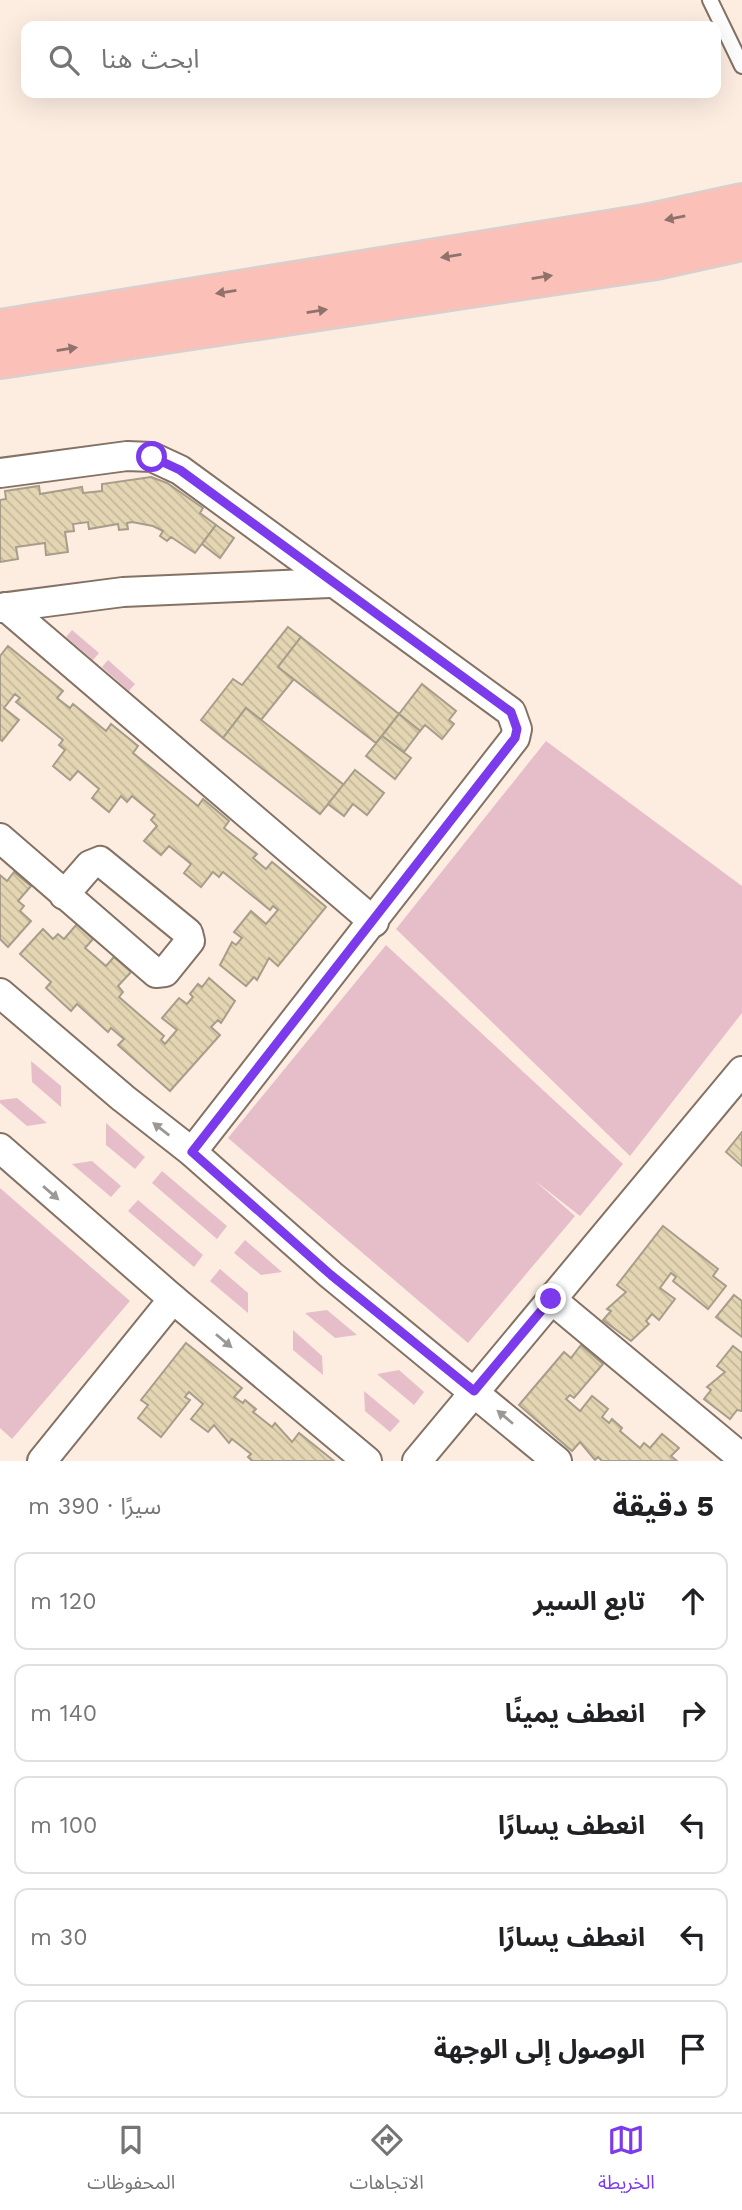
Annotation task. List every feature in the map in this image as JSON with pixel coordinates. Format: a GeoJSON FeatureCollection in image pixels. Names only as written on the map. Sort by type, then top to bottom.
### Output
{"type":"FeatureCollection","features":[{"type":"Feature","properties":{"kind":"main road"},"geometry":{"type":"LineString","coordinates":[[0,329],[645,224],[742,203]]}},
{"type":"Feature","properties":{"kind":"main road"},"geometry":{"type":"LineString","coordinates":[[0,359],[656,260],[742,242]]}},
{"type":"Feature","properties":{"kind":"street"},"geometry":{"type":"LineString","coordinates":[[0,473],[128,456],[152,457],[180,470],[330,583],[511,712],[517,729],[515,738],[374,922],[192,1152]]}},
{"type":"Feature","properties":{"kind":"street"},"geometry":{"type":"LineString","coordinates":[[3,608],[123,593],[330,583]]}},
{"type":"Feature","properties":{"kind":"street"},"geometry":{"type":"LineString","coordinates":[[3,608],[374,922]]}},
{"type":"Feature","properties":{"kind":"street"},"geometry":{"type":"LineString","coordinates":[[0,838],[64,895]]}},
{"type":"Feature","properties":{"kind":"street"},"geometry":{"type":"LineString","coordinates":[[0,993],[123,1098],[192,1152],[331,1275],[557,1461]]}},
{"type":"Feature","properties":{"kind":"street"},"geometry":{"type":"LineString","coordinates":[[417,1461],[742,1071]]}},
{"type":"Feature","properties":{"kind":"street"},"geometry":{"type":"LineString","coordinates":[[0,1148],[173,1299],[367,1461]]}},
{"type":"Feature","properties":{"kind":"street"},"geometry":{"type":"LineString","coordinates":[[41,1461],[173,1299]]}},
{"type":"Feature","properties":{"kind":"street"},"geometry":{"type":"LineString","coordinates":[[551,1299],[742,1456]]}},
{"type":"Feature","properties":{"kind":"lane"},"geometry":{"type":"LineString","coordinates":[[710,0],[720,21]]}},
{"type":"Feature","properties":{"kind":"lane"},"geometry":{"type":"LineString","coordinates":[[721,23],[742,66]]}},
{"type":"Feature","properties":{"kind":"shaded area"},"geometry":{"type":"Polygon","coordinates":[[[72,630],[99,653],[93,660],[66,637],[72,630]]]}},
{"type":"Feature","properties":{"kind":"shaded area"},"geometry":{"type":"Polygon","coordinates":[[[108,660],[135,684],[129,691],[102,667],[108,660]]]}},
{"type":"Feature","properties":{"kind":"shaded area"},"geometry":{"type":"Polygon","coordinates":[[[546,741],[742,886],[742,1013],[630,1156],[396,929],[546,741]]]}},
{"type":"Feature","properties":{"kind":"shaded area"},"geometry":{"type":"Polygon","coordinates":[[[386,945],[623,1164],[580,1216],[534,1180],[575,1216],[468,1343],[228,1138],[386,945]]]}},
{"type":"Feature","properties":{"kind":"shaded area"},"geometry":{"type":"Polygon","coordinates":[[[31,1061],[61,1086],[61,1107],[32,1082],[31,1061]]]}},
{"type":"Feature","properties":{"kind":"shaded area"},"geometry":{"type":"Polygon","coordinates":[[[17,1098],[47,1123],[27,1126],[0,1103],[0,1100],[17,1098]]]}},
{"type":"Feature","properties":{"kind":"shaded area"},"geometry":{"type":"Polygon","coordinates":[[[106,1123],[145,1157],[135,1169],[106,1145],[106,1123]]]}},
{"type":"Feature","properties":{"kind":"shaded area"},"geometry":{"type":"Polygon","coordinates":[[[92,1161],[121,1186],[111,1197],[72,1164],[92,1161]]]}},
{"type":"Feature","properties":{"kind":"shaded area"},"geometry":{"type":"Polygon","coordinates":[[[162,1171],[227,1226],[217,1239],[152,1183],[162,1171]]]}},
{"type":"Feature","properties":{"kind":"shaded area"},"geometry":{"type":"Polygon","coordinates":[[[0,1188],[130,1301],[12,1439],[0,1428],[0,1188]]]}},
{"type":"Feature","properties":{"kind":"shaded area"},"geometry":{"type":"Polygon","coordinates":[[[138,1200],[203,1255],[194,1267],[128,1211],[138,1200]]]}},
{"type":"Feature","properties":{"kind":"shaded area"},"geometry":{"type":"Polygon","coordinates":[[[245,1240],[282,1272],[261,1275],[234,1253],[245,1240]]]}},
{"type":"Feature","properties":{"kind":"shaded area"},"geometry":{"type":"Polygon","coordinates":[[[220,1269],[248,1293],[248,1313],[210,1281],[220,1269]]]}},
{"type":"Feature","properties":{"kind":"shaded area"},"geometry":{"type":"Polygon","coordinates":[[[327,1310],[357,1335],[335,1338],[305,1313],[327,1310]]]}},
{"type":"Feature","properties":{"kind":"shaded area"},"geometry":{"type":"Polygon","coordinates":[[[293,1330],[322,1356],[323,1375],[293,1350],[293,1330]]]}},
{"type":"Feature","properties":{"kind":"shaded area"},"geometry":{"type":"Polygon","coordinates":[[[399,1370],[424,1392],[414,1405],[377,1374],[399,1370]]]}},
{"type":"Feature","properties":{"kind":"shaded area"},"geometry":{"type":"Polygon","coordinates":[[[364,1391],[400,1421],[390,1432],[365,1411],[364,1391]]]}},
{"type":"Feature","properties":{"kind":"building"},"geometry":{"type":"Polygon","coordinates":[[[151,477],[167,483],[203,508],[200,513],[216,525],[195,553],[171,537],[167,541],[160,536],[163,531],[153,526],[132,522],[127,523],[128,529],[119,530],[118,524],[89,529],[88,522],[73,524],[74,531],[65,532],[68,552],[46,555],[45,543],[16,547],[18,559],[0,562],[0,500],[6,499],[5,491],[39,486],[40,494],[82,487],[83,493],[102,491],[102,484],[151,477]]]}},
{"type":"Feature","properties":{"kind":"building"},"geometry":{"type":"Polygon","coordinates":[[[216,525],[234,538],[220,558],[202,544],[216,525]]]}},
{"type":"Feature","properties":{"kind":"building"},"geometry":{"type":"Polygon","coordinates":[[[288,627],[301,637],[278,667],[294,679],[261,720],[246,708],[223,738],[201,720],[233,679],[242,685],[288,627]]]}},
{"type":"Feature","properties":{"kind":"building"},"geometry":{"type":"Polygon","coordinates":[[[301,637],[399,714],[376,743],[278,667],[301,637]]]}},
{"type":"Feature","properties":{"kind":"building"},"geometry":{"type":"Polygon","coordinates":[[[8,646],[63,691],[57,698],[70,708],[73,704],[106,731],[111,724],[138,746],[133,753],[198,806],[203,799],[229,821],[224,828],[257,854],[253,858],[266,869],[272,862],[326,907],[278,966],[269,958],[257,980],[254,977],[246,986],[220,965],[232,942],[236,945],[242,938],[234,932],[251,911],[266,924],[278,910],[273,906],[270,910],[223,872],[219,877],[213,872],[201,887],[184,873],[191,864],[169,846],[161,855],[144,841],[157,826],[151,820],[155,815],[132,796],[127,802],[121,796],[109,812],[92,798],[99,789],[78,771],[70,780],[53,766],[65,750],[59,745],[63,740],[16,702],[20,698],[15,694],[4,708],[19,720],[2,741],[0,739],[0,656],[8,646]]]}},
{"type":"Feature","properties":{"kind":"building"},"geometry":{"type":"Polygon","coordinates":[[[422,684],[456,711],[449,720],[454,724],[442,739],[425,725],[420,731],[399,714],[422,684]]]}},
{"type":"Feature","properties":{"kind":"building"},"geometry":{"type":"Polygon","coordinates":[[[246,708],[344,785],[320,814],[223,738],[246,708]]]}},
{"type":"Feature","properties":{"kind":"building"},"geometry":{"type":"Polygon","coordinates":[[[399,714],[420,731],[404,752],[382,736],[399,714]]]}},
{"type":"Feature","properties":{"kind":"building"},"geometry":{"type":"Polygon","coordinates":[[[382,736],[411,758],[395,779],[366,756],[382,736]]]}},
{"type":"Feature","properties":{"kind":"building"},"geometry":{"type":"Polygon","coordinates":[[[355,770],[384,793],[367,815],[353,804],[344,816],[328,804],[355,770]]]}},
{"type":"Feature","properties":{"kind":"building"},"geometry":{"type":"Polygon","coordinates":[[[14,872],[31,886],[18,901],[24,906],[20,911],[31,921],[8,947],[0,939],[0,875],[7,881],[14,872]]]}},
{"type":"Feature","properties":{"kind":"building"},"geometry":{"type":"Polygon","coordinates":[[[77,924],[93,939],[85,948],[106,966],[114,957],[131,972],[118,986],[123,992],[119,997],[164,1036],[161,1040],[165,1044],[177,1030],[162,1018],[179,998],[187,1004],[193,997],[190,994],[198,984],[202,987],[209,978],[235,1001],[221,1023],[218,1020],[211,1027],[220,1035],[170,1091],[118,1045],[124,1039],[111,1028],[108,1032],[77,1004],[71,1011],[46,988],[51,982],[20,954],[43,929],[53,939],[58,934],[64,939],[77,924]]]}},
{"type":"Feature","properties":{"kind":"building"},"geometry":{"type":"Polygon","coordinates":[[[742,1132],[742,1166],[726,1152],[742,1132]]]}},
{"type":"Feature","properties":{"kind":"building"},"geometry":{"type":"Polygon","coordinates":[[[663,1226],[718,1269],[713,1276],[726,1286],[708,1309],[673,1281],[676,1277],[671,1273],[660,1288],[675,1299],[659,1320],[652,1314],[646,1321],[649,1324],[631,1341],[603,1320],[611,1311],[607,1309],[626,1292],[617,1285],[663,1226]]]}},
{"type":"Feature","properties":{"kind":"building"},"geometry":{"type":"Polygon","coordinates":[[[734,1295],[742,1301],[742,1337],[716,1317],[734,1295]]]}},
{"type":"Feature","properties":{"kind":"building"},"geometry":{"type":"Polygon","coordinates":[[[186,1343],[242,1388],[234,1397],[243,1403],[245,1400],[256,1409],[253,1412],[272,1427],[275,1423],[292,1442],[299,1433],[334,1461],[252,1461],[248,1457],[251,1454],[232,1439],[229,1443],[214,1425],[208,1432],[191,1419],[203,1404],[189,1392],[185,1397],[190,1400],[161,1437],[138,1418],[148,1405],[141,1400],[186,1343]]]}},
{"type":"Feature","properties":{"kind":"building"},"geometry":{"type":"Polygon","coordinates":[[[581,1345],[603,1364],[574,1398],[570,1395],[566,1399],[580,1411],[592,1396],[608,1409],[602,1417],[609,1423],[612,1419],[622,1428],[620,1431],[640,1448],[644,1443],[650,1448],[662,1434],[679,1448],[671,1456],[677,1461],[602,1461],[598,1457],[595,1460],[580,1442],[572,1451],[519,1405],[564,1352],[571,1358],[581,1345]]]}},
{"type":"Feature","properties":{"kind":"building"},"geometry":{"type":"Polygon","coordinates":[[[733,1346],[742,1353],[742,1411],[737,1410],[730,1419],[704,1399],[711,1390],[707,1387],[725,1372],[717,1366],[733,1346]]]}},
{"type":"Feature","properties":{"kind":"route"},"geometry":{"type":"LineString","coordinates":[[152,457],[180,470],[330,583],[511,712],[517,729],[515,738],[374,922],[192,1152],[331,1275],[474,1391],[551,1299]]}}]}
